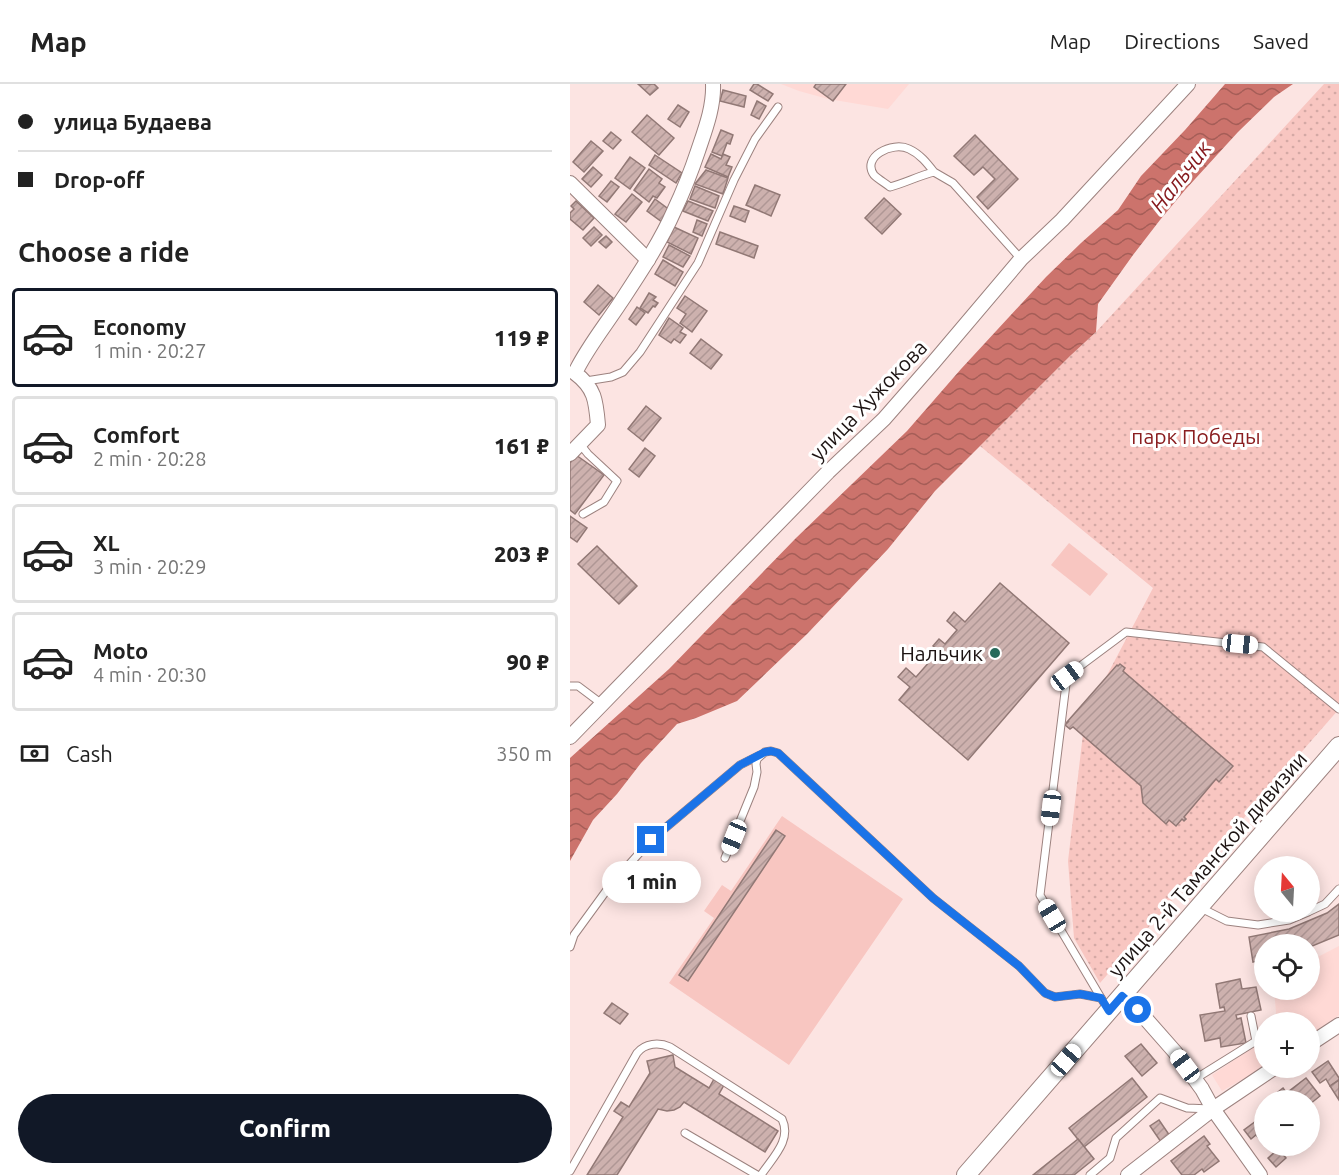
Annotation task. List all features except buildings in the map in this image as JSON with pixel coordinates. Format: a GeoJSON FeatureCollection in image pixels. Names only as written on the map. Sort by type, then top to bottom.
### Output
{"type":"FeatureCollection","features":[{"type":"Feature","properties":{"kind":"main road","name":"улица 2-й Таманской дивизии"},"geometry":{"type":"LineString","coordinates":[[966,1175],[1105,1004],[1122,996],[1339,746]]}},
{"type":"Feature","properties":{"kind":"street"},"geometry":{"type":"LineString","coordinates":[[575,449],[597,425],[592,393],[577,376],[581,361],[648,260],[674,214],[704,133],[712,103],[713,84]]}},
{"type":"Feature","properties":{"kind":"street","name":"улица Хужокова"},"geometry":{"type":"LineString","coordinates":[[570,738],[828,472],[884,419],[1022,259],[1062,220],[1188,84]]}},
{"type":"Feature","properties":{"kind":"street"},"geometry":{"type":"LineString","coordinates":[[570,183],[648,260]]}},
{"type":"Feature","properties":{"kind":"street"},"geometry":{"type":"LineString","coordinates":[[1122,996],[1138,1010],[1175,1052],[1203,1089],[1213,1109],[1260,1175]]}},
{"type":"Feature","properties":{"kind":"street"},"geometry":{"type":"LineString","coordinates":[[1320,1037],[1339,1025]]}},
{"type":"Feature","properties":{"kind":"street"},"geometry":{"type":"LineString","coordinates":[[1128,1175],[1213,1109],[1259,1078]]}},
{"type":"Feature","properties":{"kind":"lane"},"geometry":{"type":"LineString","coordinates":[[577,376],[611,377],[623,372],[640,352],[698,263],[734,180],[755,139],[778,107]]}},
{"type":"Feature","properties":{"kind":"lane"},"geometry":{"type":"LineString","coordinates":[[933,172],[890,187],[874,174],[871,167],[874,157],[892,146],[910,149],[921,156],[933,172],[953,183],[1022,259]]}},
{"type":"Feature","properties":{"kind":"lane"},"geometry":{"type":"LineString","coordinates":[[575,449],[588,454],[618,481],[604,502],[583,514]]}},
{"type":"Feature","properties":{"kind":"lane"},"geometry":{"type":"LineString","coordinates":[[1105,1004],[1040,895],[1067,676],[1126,632],[1263,647],[1339,709]]}},
{"type":"Feature","properties":{"kind":"lane"},"geometry":{"type":"LineString","coordinates":[[570,686],[578,686],[603,704]]}},
{"type":"Feature","properties":{"kind":"lane"},"geometry":{"type":"LineString","coordinates":[[570,947],[574,935],[609,887],[651,840],[740,765],[771,751],[778,753],[933,898],[1019,966],[1045,993],[1055,997],[1080,994],[1105,1004]]}},
{"type":"Feature","properties":{"kind":"lane"},"geometry":{"type":"LineString","coordinates":[[725,858],[754,787],[756,764],[760,755]]}},
{"type":"Feature","properties":{"kind":"lane"},"geometry":{"type":"LineString","coordinates":[[1320,906],[1339,889]]}},
{"type":"Feature","properties":{"kind":"lane"},"geometry":{"type":"LineString","coordinates":[[1199,907],[1227,921],[1258,925],[1277,922]]}},
{"type":"Feature","properties":{"kind":"lane"},"geometry":{"type":"LineString","coordinates":[[1195,1079],[1256,1041],[1251,1016]]}},
{"type":"Feature","properties":{"kind":"lane"},"geometry":{"type":"LineString","coordinates":[[570,1171],[637,1053],[643,1047],[662,1044],[670,1047],[782,1119],[786,1132],[784,1141],[759,1175],[685,1133]]}},
{"type":"Feature","properties":{"kind":"lane"},"geometry":{"type":"LineString","coordinates":[[1090,1175],[1110,1158],[1116,1138],[1160,1098],[1187,1108],[1213,1109]]}},
{"type":"Feature","properties":{"kind":"shaded area"},"geometry":{"type":"Polygon","coordinates":[[[781,84],[909,84],[888,109],[828,99],[781,84]]]}},
{"type":"Feature","properties":{"kind":"shaded area"},"geometry":{"type":"Polygon","coordinates":[[[1339,946],[1339,1015],[1320,1028],[1320,1012],[1276,1012],[1275,1000],[1320,1000],[1320,956],[1339,946]]]}},
{"type":"Feature","properties":{"kind":"shaded area"},"geometry":{"type":"Polygon","coordinates":[[[1254,1047],[1254,1073],[1222,1091],[1212,1075],[1254,1047]]]}},
{"type":"Feature","properties":{"kind":"green space","name":"парк Победы"},"geometry":{"type":"Polygon","coordinates":[[[1324,84],[1339,84],[1339,709],[1100,983],[1074,938],[1068,861],[1085,717],[1153,588],[980,446],[1096,332],[1324,84]]]}},
{"type":"Feature","properties":{"kind":"green space"},"geometry":{"type":"Polygon","coordinates":[[[1069,543],[1108,574],[1090,596],[1051,565],[1069,543]]]}},
{"type":"Feature","properties":{"kind":"green space"},"geometry":{"type":"Polygon","coordinates":[[[782,816],[903,899],[789,1065],[669,983],[714,918],[704,911],[722,885],[731,891],[782,816]]]}},
{"type":"Feature","properties":{"kind":"water"},"geometry":{"type":"Polygon","coordinates":[[[1225,84],[1293,84],[1274,97],[1238,132],[1160,220],[1098,304],[1096,332],[935,491],[888,549],[807,634],[737,701],[677,724],[593,820],[570,861],[570,758],[669,669],[796,538],[907,431],[1046,277],[1118,210],[1141,176],[1225,84]]]}},
{"type":"Feature","properties":{"kind":"place","name":"Нальчик"},"geometry":{"type":"Point","coordinates":[995,653]}},
{"type":"Feature","properties":{"kind":"route"},"geometry":{"type":"LineString","coordinates":[[651,840],[740,765],[765,752],[778,753],[933,898],[1019,966],[1049,996],[1080,994],[1101,998],[1109,1011],[1122,996],[1138,1010]]}}]}
